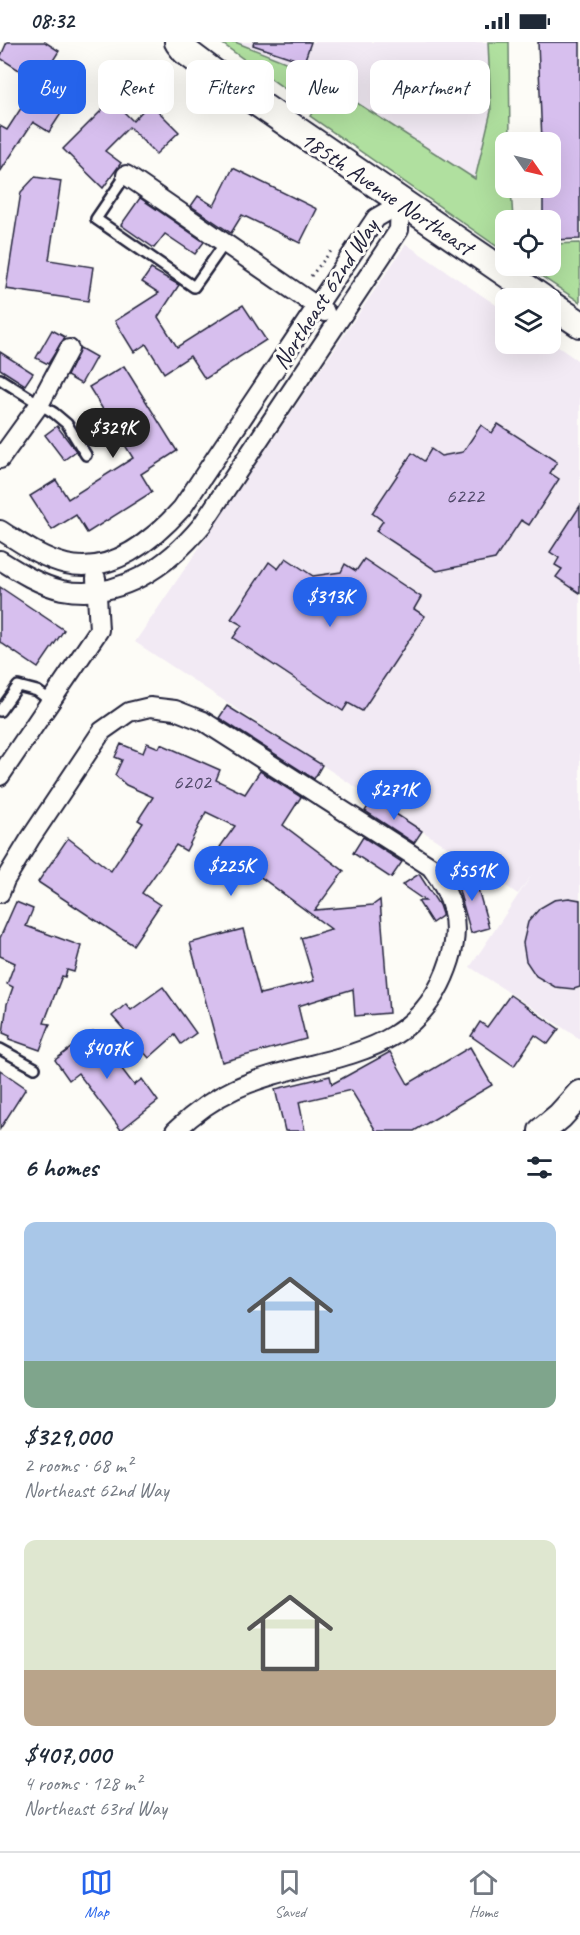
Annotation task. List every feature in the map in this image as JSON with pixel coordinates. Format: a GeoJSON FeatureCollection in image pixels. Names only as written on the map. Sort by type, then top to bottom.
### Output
{"type":"FeatureCollection","features":[{"type":"Feature","properties":{"kind":"street","name":"185th Avenue Northeast"},"geometry":{"type":"LineString","coordinates":[[178,42],[185,51],[221,78],[400,204],[527,288]]}},
{"type":"Feature","properties":{"kind":"street"},"geometry":{"type":"LineString","coordinates":[[126,175],[337,320]]}},
{"type":"Feature","properties":{"kind":"street","name":"Northeast 62nd Way"},"geometry":{"type":"LineString","coordinates":[[94,565],[117,558],[141,546],[163,529],[182,508],[376,218],[400,204]]}},
{"type":"Feature","properties":{"kind":"street","name":"Northeast 62nd Way"},"geometry":{"type":"LineString","coordinates":[[0,560],[26,577],[62,590],[97,590],[133,583],[162,566],[184,547],[202,525],[399,230],[400,204]]}},
{"type":"Feature","properties":{"kind":"street"},"geometry":{"type":"LineString","coordinates":[[561,310],[578,320]]}},
{"type":"Feature","properties":{"kind":"street"},"geometry":{"type":"LineString","coordinates":[[0,459],[39,405],[69,349]]}},
{"type":"Feature","properties":{"kind":"street"},"geometry":{"type":"LineString","coordinates":[[0,530],[37,554],[67,565],[94,565],[99,630],[0,776]]}},
{"type":"Feature","properties":{"kind":"street"},"geometry":{"type":"LineString","coordinates":[[0,893],[5,880],[102,731],[129,712],[150,707],[175,710],[203,721],[431,867],[447,888],[454,910],[456,930],[453,951],[442,986],[413,1020],[392,1038],[362,1052],[235,1089],[204,1106],[175,1131]]}},
{"type":"Feature","properties":{"kind":"street"},"geometry":{"type":"LineString","coordinates":[[542,1131],[580,1094]]}},
{"type":"Feature","properties":{"kind":"lane"},"geometry":{"type":"LineString","coordinates":[[126,175],[96,219],[194,287],[225,243]]}},
{"type":"Feature","properties":{"kind":"lane"},"geometry":{"type":"LineString","coordinates":[[0,379],[54,413],[67,424],[86,455]]}},
{"type":"Feature","properties":{"kind":"lane"},"geometry":{"type":"LineString","coordinates":[[0,711],[18,686],[37,691],[51,701]]}},
{"type":"Feature","properties":{"kind":"lane"},"geometry":{"type":"LineString","coordinates":[[0,1049],[35,1068]]}},
{"type":"Feature","properties":{"kind":"shaded area"},"geometry":{"type":"Polygon","coordinates":[[[235,42],[488,42],[489,60],[370,60],[370,111],[358,104],[358,60],[286,60],[286,62],[235,42]]]}},
{"type":"Feature","properties":{"kind":"shaded area"},"geometry":{"type":"Polygon","coordinates":[[[490,88],[491,111],[475,179],[374,114],[490,114],[490,88]]]}},
{"type":"Feature","properties":{"kind":"shaded area"},"geometry":{"type":"Polygon","coordinates":[[[406,244],[495,304],[495,354],[561,354],[561,349],[580,362],[580,1039],[470,967],[533,873],[518,894],[135,642],[406,244]]]}},
{"type":"Feature","properties":{"kind":"green space"},"geometry":{"type":"Polygon","coordinates":[[[220,42],[235,42],[286,62],[286,90],[274,81],[274,60],[245,60],[220,42]]]}},
{"type":"Feature","properties":{"kind":"green space"},"geometry":{"type":"Polygon","coordinates":[[[488,42],[509,42],[510,132],[495,132],[495,198],[512,198],[512,210],[495,210],[495,245],[310,116],[311,114],[358,114],[358,104],[370,111],[370,114],[374,114],[475,179],[491,111],[488,42]]]}},
{"type":"Feature","properties":{"kind":"green space"},"geometry":{"type":"Polygon","coordinates":[[[580,243],[580,302],[541,276],[561,276],[561,244],[580,243]]]}},
{"type":"Feature","properties":{"kind":"building"},"geometry":{"type":"Polygon","coordinates":[[[7,42],[45,42],[59,51],[53,60],[18,60],[18,69],[0,58],[7,42]]]}},
{"type":"Feature","properties":{"kind":"building"},"geometry":{"type":"Polygon","coordinates":[[[254,42],[311,42],[305,60],[298,60],[253,45],[254,42]]]}},
{"type":"Feature","properties":{"kind":"building"},"geometry":{"type":"Polygon","coordinates":[[[538,42],[580,42],[580,239],[561,240],[561,210],[543,210],[543,198],[561,198],[561,132],[542,132],[538,42]]]}},
{"type":"Feature","properties":{"kind":"building"},"geometry":{"type":"Polygon","coordinates":[[[18,113],[61,114],[49,132],[33,122],[0,172],[0,126],[7,130],[18,113]]]}},
{"type":"Feature","properties":{"kind":"building"},"geometry":{"type":"Polygon","coordinates":[[[98,114],[126,114],[133,121],[140,114],[161,114],[179,132],[156,154],[129,127],[105,151],[121,163],[103,188],[63,149],[98,114]]]}},
{"type":"Feature","properties":{"kind":"building"},"geometry":{"type":"Polygon","coordinates":[[[233,168],[317,209],[300,243],[242,215],[231,233],[191,206],[198,196],[214,206],[233,168]]]}},
{"type":"Feature","properties":{"kind":"building"},"geometry":{"type":"Polygon","coordinates":[[[35,177],[61,181],[49,260],[93,267],[88,301],[6,289],[21,192],[35,177]]]}},
{"type":"Feature","properties":{"kind":"building"},"geometry":{"type":"Polygon","coordinates":[[[140,198],[204,242],[195,254],[165,234],[154,248],[121,225],[140,198]]]}},
{"type":"Feature","properties":{"kind":"building"},"geometry":{"type":"Polygon","coordinates":[[[151,269],[179,285],[158,317],[177,347],[243,305],[266,340],[205,379],[190,356],[164,373],[146,344],[134,352],[115,321],[159,293],[142,282],[151,269]]]}},
{"type":"Feature","properties":{"kind":"building"},"geometry":{"type":"Polygon","coordinates":[[[52,330],[65,337],[48,364],[36,358],[52,330]]]}},
{"type":"Feature","properties":{"kind":"building"},"geometry":{"type":"Polygon","coordinates":[[[80,348],[96,357],[81,384],[67,376],[80,348]]]}},
{"type":"Feature","properties":{"kind":"building"},"geometry":{"type":"Polygon","coordinates":[[[0,352],[33,373],[25,385],[0,369],[0,352]]]}},
{"type":"Feature","properties":{"kind":"building"},"geometry":{"type":"Polygon","coordinates":[[[124,366],[177,451],[141,474],[152,492],[87,533],[76,515],[52,530],[30,496],[56,480],[68,499],[133,458],[89,387],[124,366]]]}},
{"type":"Feature","properties":{"kind":"building"},"geometry":{"type":"Polygon","coordinates":[[[498,424],[557,462],[550,473],[559,479],[529,525],[521,520],[495,559],[437,571],[376,531],[383,521],[372,513],[412,453],[424,461],[431,449],[441,456],[463,452],[481,425],[492,433],[498,424]]]}},
{"type":"Feature","properties":{"kind":"building"},"geometry":{"type":"Polygon","coordinates":[[[57,426],[76,451],[64,460],[45,435],[57,426]]]}},
{"type":"Feature","properties":{"kind":"building"},"geometry":{"type":"Polygon","coordinates":[[[580,506],[580,593],[556,577],[562,569],[555,565],[559,558],[550,552],[580,506]]]}},
{"type":"Feature","properties":{"kind":"building"},"geometry":{"type":"Polygon","coordinates":[[[286,558],[313,576],[341,572],[345,564],[356,571],[364,559],[421,597],[414,609],[425,616],[362,711],[348,703],[343,711],[233,638],[242,625],[231,619],[269,562],[278,569],[286,558]]]}},
{"type":"Feature","properties":{"kind":"building"},"geometry":{"type":"Polygon","coordinates":[[[0,587],[64,630],[38,668],[0,642],[0,587]]]}},
{"type":"Feature","properties":{"kind":"building"},"geometry":{"type":"Polygon","coordinates":[[[227,706],[322,765],[314,779],[219,718],[227,706]]]}},
{"type":"Feature","properties":{"kind":"building"},"geometry":{"type":"Polygon","coordinates":[[[147,743],[159,748],[161,744],[220,770],[216,780],[245,794],[260,771],[301,797],[283,825],[344,871],[315,910],[373,905],[380,900],[389,1013],[355,1016],[353,989],[298,1006],[306,1039],[222,1062],[190,943],[243,929],[260,994],[314,981],[301,938],[331,929],[220,847],[235,826],[206,812],[186,851],[176,845],[142,893],[160,905],[133,945],[38,882],[68,838],[111,871],[143,823],[138,820],[153,797],[126,785],[115,775],[122,760],[115,757],[121,744],[143,753],[147,743]]]}},
{"type":"Feature","properties":{"kind":"building"},"geometry":{"type":"Polygon","coordinates":[[[373,799],[422,831],[414,843],[365,811],[373,799]]]}},
{"type":"Feature","properties":{"kind":"building"},"geometry":{"type":"Polygon","coordinates":[[[363,837],[402,862],[391,878],[353,853],[363,837]]]}},
{"type":"Feature","properties":{"kind":"building"},"geometry":{"type":"Polygon","coordinates":[[[473,871],[489,928],[471,933],[455,876],[473,871]]]}},
{"type":"Feature","properties":{"kind":"building"},"geometry":{"type":"Polygon","coordinates":[[[419,874],[439,905],[442,914],[432,923],[418,901],[425,901],[402,885],[419,874]]]}},
{"type":"Feature","properties":{"kind":"building"},"geometry":{"type":"Polygon","coordinates":[[[569,898],[580,900],[580,987],[574,989],[555,987],[536,976],[526,961],[523,943],[528,922],[540,908],[554,900],[569,898]]]}},
{"type":"Feature","properties":{"kind":"building"},"geometry":{"type":"Polygon","coordinates":[[[16,902],[33,909],[26,926],[81,946],[74,972],[67,970],[65,977],[62,976],[44,1023],[50,1024],[40,1050],[9,1039],[10,1036],[3,1033],[7,1004],[13,987],[7,984],[15,963],[0,956],[0,938],[16,902]]]}},
{"type":"Feature","properties":{"kind":"building"},"geometry":{"type":"Polygon","coordinates":[[[163,987],[196,1033],[181,1044],[175,1035],[149,1058],[112,1016],[126,1004],[131,1010],[163,987]]]}},
{"type":"Feature","properties":{"kind":"building"},"geometry":{"type":"Polygon","coordinates":[[[510,995],[559,1029],[548,1044],[535,1035],[514,1066],[471,1036],[480,1022],[487,1027],[510,995]]]}},
{"type":"Feature","properties":{"kind":"building"},"geometry":{"type":"Polygon","coordinates":[[[93,1031],[134,1085],[142,1079],[158,1101],[121,1130],[78,1073],[69,1080],[55,1060],[93,1031]]]}},
{"type":"Feature","properties":{"kind":"building"},"geometry":{"type":"Polygon","coordinates":[[[470,1047],[492,1085],[414,1131],[376,1131],[351,1090],[299,1102],[305,1131],[285,1131],[275,1089],[330,1076],[332,1084],[390,1052],[408,1084],[470,1047]]]}},
{"type":"Feature","properties":{"kind":"building"},"geometry":{"type":"Polygon","coordinates":[[[0,1070],[26,1088],[0,1129],[0,1070]]]}}]}
